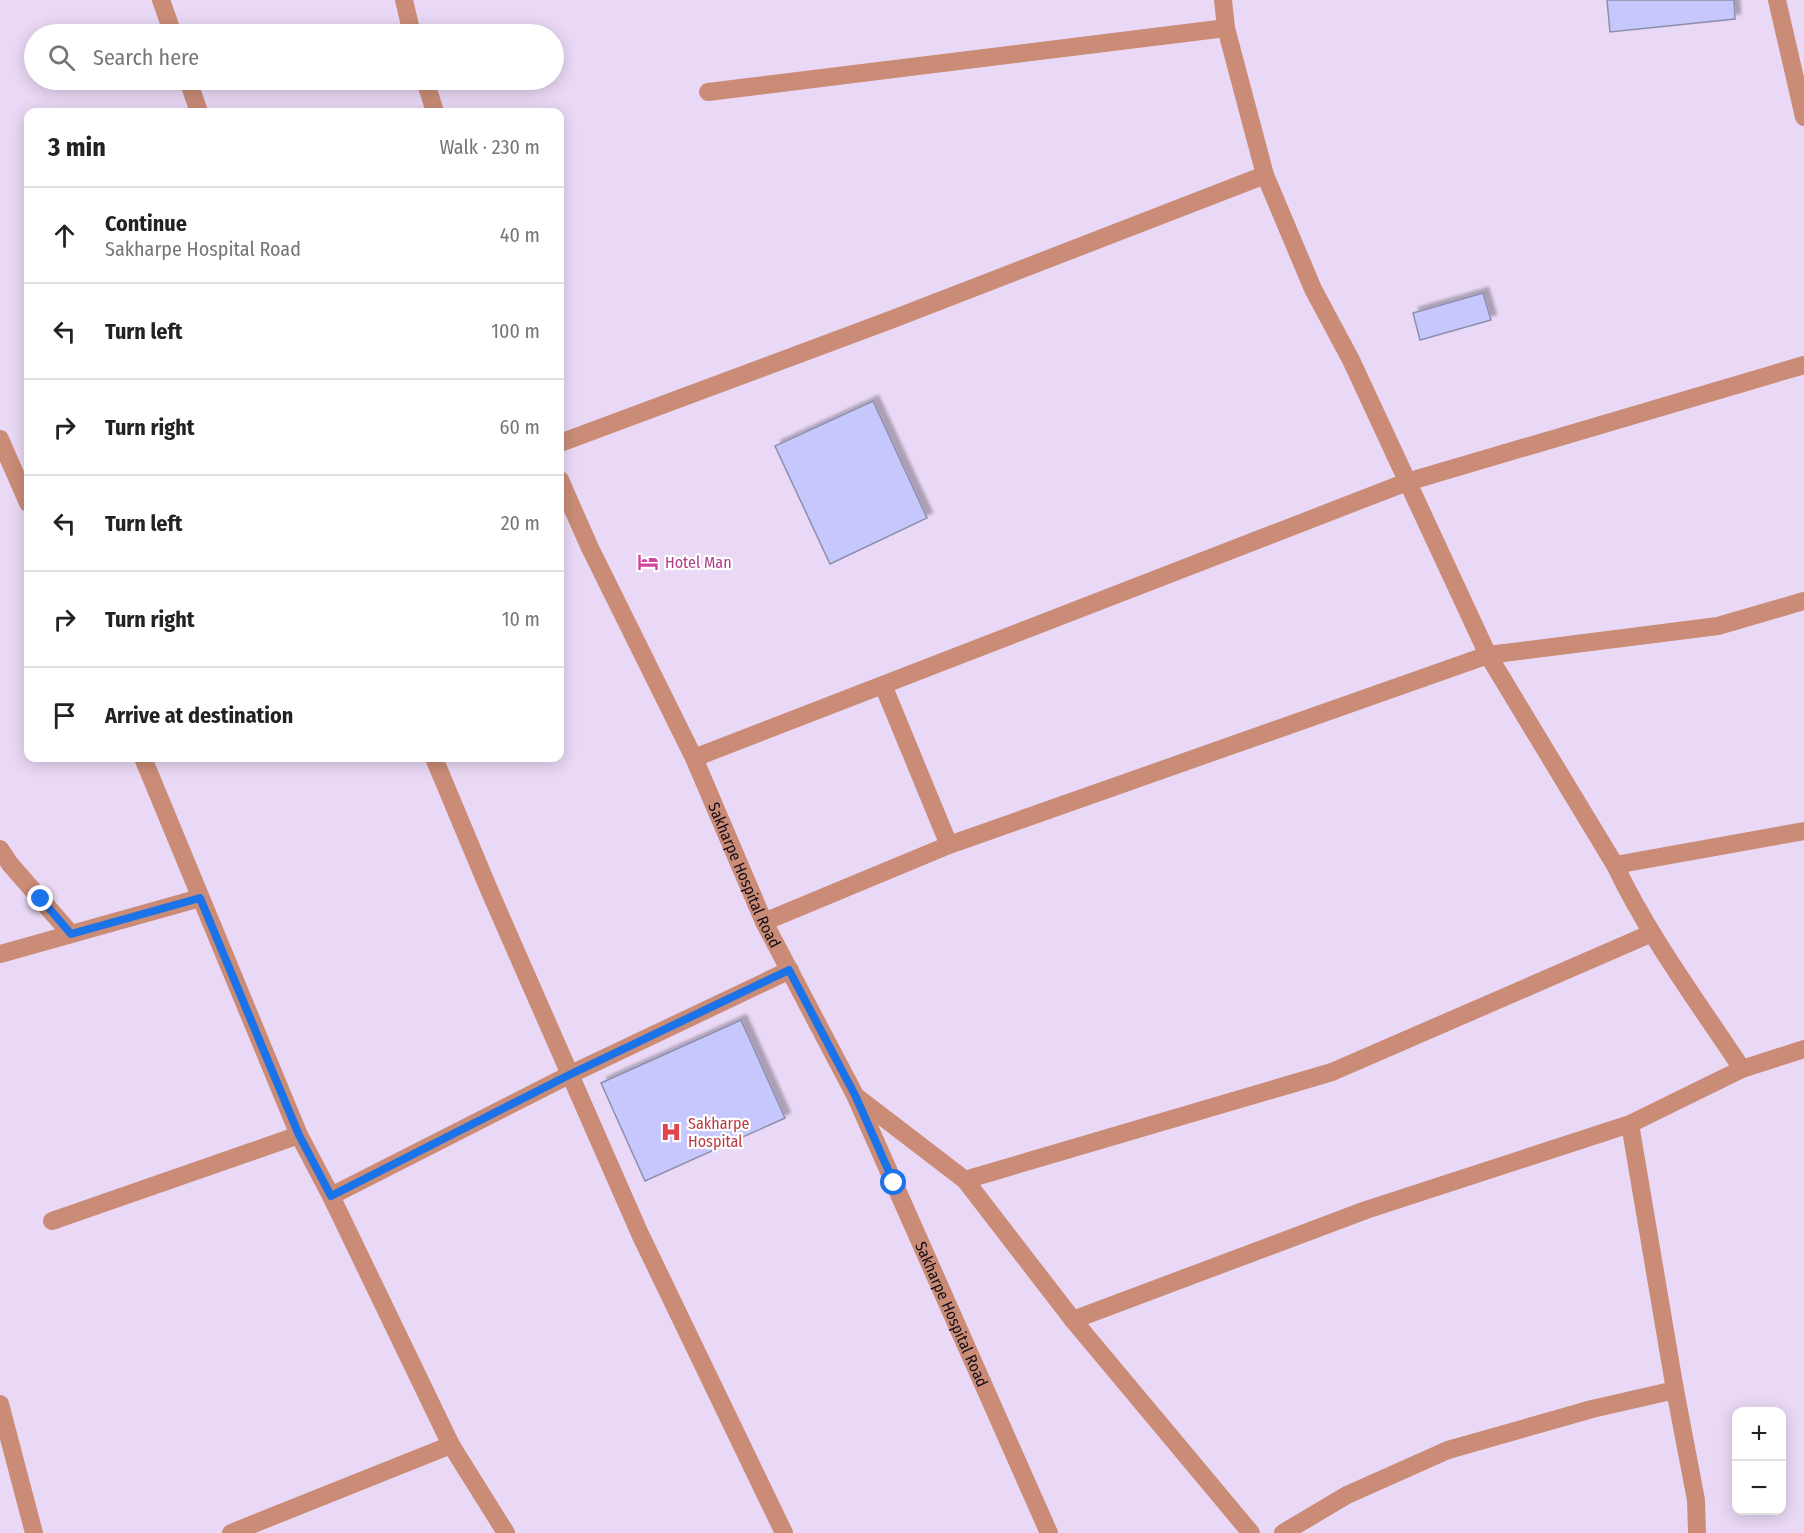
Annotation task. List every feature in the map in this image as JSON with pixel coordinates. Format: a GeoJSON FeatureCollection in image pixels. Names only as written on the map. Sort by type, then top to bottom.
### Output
{"type":"FeatureCollection","features":[{"type":"Feature","properties":{"kind":"street"},"geometry":{"type":"LineString","coordinates":[[161,0],[169,24]]}},
{"type":"Feature","properties":{"kind":"street"},"geometry":{"type":"LineString","coordinates":[[404,0],[410,24]]}},
{"type":"Feature","properties":{"kind":"street"},"geometry":{"type":"LineString","coordinates":[[1223,0],[1226,28],[1265,175],[1313,289],[1351,360],[1488,655],[1615,865],[1629,896],[1742,1069]]}},
{"type":"Feature","properties":{"kind":"street"},"geometry":{"type":"LineString","coordinates":[[1777,0],[1804,117]]}},
{"type":"Feature","properties":{"kind":"street"},"geometry":{"type":"LineString","coordinates":[[708,93],[1226,28]]}},
{"type":"Feature","properties":{"kind":"street"},"geometry":{"type":"LineString","coordinates":[[191,90],[198,108]]}},
{"type":"Feature","properties":{"kind":"street"},"geometry":{"type":"LineString","coordinates":[[428,90],[434,108]]}},
{"type":"Feature","properties":{"kind":"street"},"geometry":{"type":"LineString","coordinates":[[564,442],[893,319],[1265,175]]}},
{"type":"Feature","properties":{"kind":"street"},"geometry":{"type":"LineString","coordinates":[[694,758],[1407,482],[1804,365]]}},
{"type":"Feature","properties":{"kind":"street"},"geometry":{"type":"LineString","coordinates":[[0,439],[24,494]]}},
{"type":"Feature","properties":{"kind":"street","name":"Sakharpe Hospital Road"},"geometry":{"type":"LineString","coordinates":[[564,489],[590,548],[694,758],[764,922],[855,1095],[1049,1533]]}},
{"type":"Feature","properties":{"kind":"street"},"geometry":{"type":"LineString","coordinates":[[764,922],[949,845],[1488,655],[1718,626],[1804,601]]}},
{"type":"Feature","properties":{"kind":"street"},"geometry":{"type":"LineString","coordinates":[[883,685],[949,845]]}},
{"type":"Feature","properties":{"kind":"street"},"geometry":{"type":"LineString","coordinates":[[145,762],[299,1135],[451,1444],[506,1533]]}},
{"type":"Feature","properties":{"kind":"street"},"geometry":{"type":"LineString","coordinates":[[436,762],[489,892],[639,1234],[784,1533]]}},
{"type":"Feature","properties":{"kind":"street"},"geometry":{"type":"LineString","coordinates":[[1615,865],[1804,831]]}},
{"type":"Feature","properties":{"kind":"street"},"geometry":{"type":"LineString","coordinates":[[0,849],[10,864],[71,934]]}},
{"type":"Feature","properties":{"kind":"street"},"geometry":{"type":"LineString","coordinates":[[0,954],[200,898]]}},
{"type":"Feature","properties":{"kind":"street"},"geometry":{"type":"LineString","coordinates":[[965,1180],[1332,1072],[1652,933]]}},
{"type":"Feature","properties":{"kind":"street"},"geometry":{"type":"LineString","coordinates":[[331,1196],[569,1075],[789,970]]}},
{"type":"Feature","properties":{"kind":"street"},"geometry":{"type":"LineString","coordinates":[[1073,1320],[1366,1210],[1630,1125],[1742,1069],[1804,1048]]}},
{"type":"Feature","properties":{"kind":"street"},"geometry":{"type":"LineString","coordinates":[[855,1095],[965,1180],[1073,1320],[1251,1533]]}},
{"type":"Feature","properties":{"kind":"street"},"geometry":{"type":"LineString","coordinates":[[1630,1125],[1696,1500],[1697,1533]]}},
{"type":"Feature","properties":{"kind":"street"},"geometry":{"type":"LineString","coordinates":[[52,1221],[299,1135]]}},
{"type":"Feature","properties":{"kind":"street"},"geometry":{"type":"LineString","coordinates":[[1283,1533],[1347,1495],[1448,1450],[1581,1412],[1675,1390]]}},
{"type":"Feature","properties":{"kind":"street"},"geometry":{"type":"LineString","coordinates":[[0,1404],[34,1533]]}},
{"type":"Feature","properties":{"kind":"street"},"geometry":{"type":"LineString","coordinates":[[231,1533],[451,1444]]}},
{"type":"Feature","properties":{"kind":"building"},"geometry":{"type":"Polygon","coordinates":[[[1607,0],[1734,0],[1735,19],[1610,32],[1607,0]]]}},
{"type":"Feature","properties":{"kind":"building"},"geometry":{"type":"Polygon","coordinates":[[[1483,293],[1491,320],[1420,340],[1413,313],[1483,293]]]}},
{"type":"Feature","properties":{"kind":"building"},"geometry":{"type":"Polygon","coordinates":[[[873,401],[927,518],[830,564],[775,446],[873,401]]]}},
{"type":"Feature","properties":{"kind":"building"},"geometry":{"type":"Polygon","coordinates":[[[741,1020],[785,1118],[645,1181],[601,1083],[741,1020]]]}},
{"type":"Feature","properties":{"kind":"place","name":"Hotel Man"},"geometry":{"type":"Point","coordinates":[648,562]}},
{"type":"Feature","properties":{"kind":"place","name":"Sakharpe Hospital"},"geometry":{"type":"Point","coordinates":[671,1132]}},
{"type":"Feature","properties":{"kind":"route"},"geometry":{"type":"LineString","coordinates":[[41,899],[71,934],[200,898],[299,1135],[331,1196],[569,1075],[789,970],[855,1095],[894,1183]]}}]}
